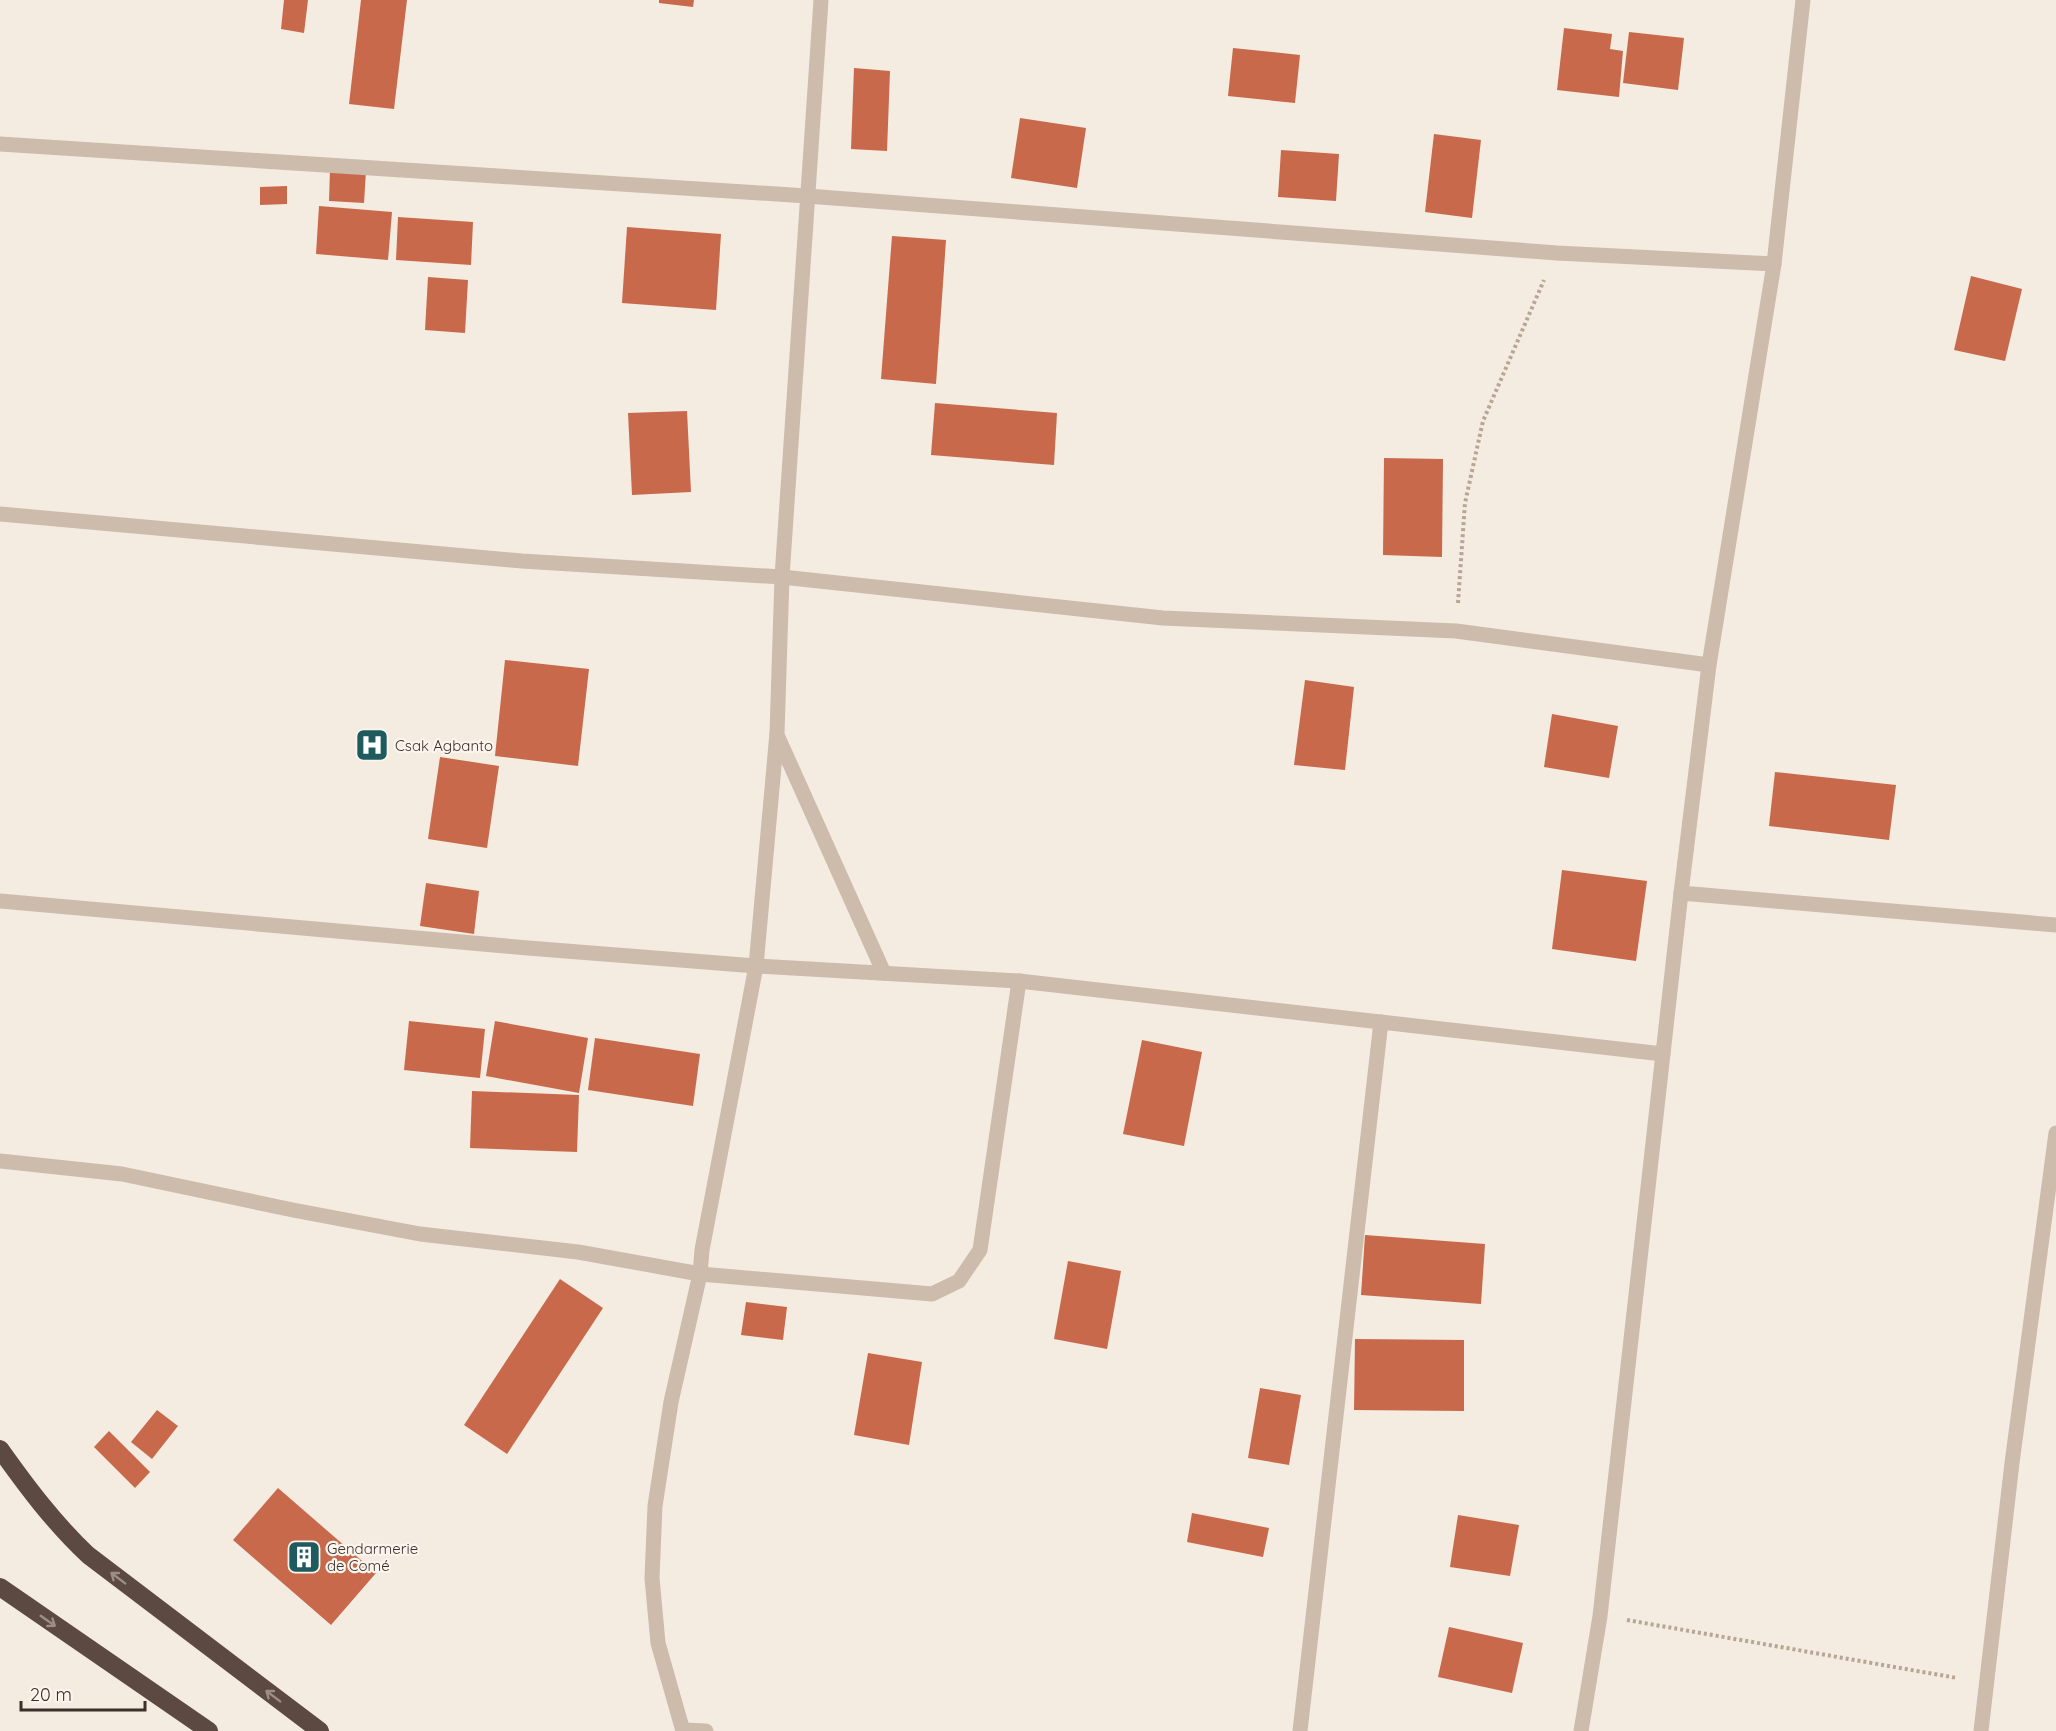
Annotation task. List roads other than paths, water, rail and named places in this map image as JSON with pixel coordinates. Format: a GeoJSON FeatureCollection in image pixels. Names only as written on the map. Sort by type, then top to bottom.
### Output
{"type":"FeatureCollection","features":[{"type":"Feature","properties":{"kind":"highway"},"geometry":{"type":"LineString","coordinates":[[0,1449],[63,1531],[88,1555],[320,1731]]}},
{"type":"Feature","properties":{"kind":"highway"},"geometry":{"type":"LineString","coordinates":[[0,1587],[209,1731]]}},
{"type":"Feature","properties":{"kind":"street"},"geometry":{"type":"LineString","coordinates":[[706,1731],[683,1730],[658,1643],[652,1578],[655,1506],[671,1402],[700,1274],[702,1250],[756,966],[777,733],[782,577],[821,0]]}},
{"type":"Feature","properties":{"kind":"street"},"geometry":{"type":"LineString","coordinates":[[1581,1731],[1600,1616],[1681,893],[1709,665],[1774,264],[1803,0]]}},
{"type":"Feature","properties":{"kind":"street"},"geometry":{"type":"LineString","coordinates":[[0,144],[807,196],[1557,253],[1774,264]]}},
{"type":"Feature","properties":{"kind":"street"},"geometry":{"type":"LineString","coordinates":[[0,514],[522,561],[782,577],[1163,618],[1456,630],[1709,665]]}},
{"type":"Feature","properties":{"kind":"street"},"geometry":{"type":"LineString","coordinates":[[777,733],[884,973]]}},
{"type":"Feature","properties":{"kind":"street"},"geometry":{"type":"LineString","coordinates":[[1681,893],[2056,925]]}},
{"type":"Feature","properties":{"kind":"street"},"geometry":{"type":"LineString","coordinates":[[0,901],[756,966],[1019,981],[1664,1054]]}},
{"type":"Feature","properties":{"kind":"street"},"geometry":{"type":"LineString","coordinates":[[0,1161],[122,1174],[420,1234],[578,1252],[700,1274],[932,1294],[959,1281],[980,1250],[1019,981]]}},
{"type":"Feature","properties":{"kind":"street"},"geometry":{"type":"LineString","coordinates":[[1300,1731],[1382,1022]]}},
{"type":"Feature","properties":{"kind":"street"},"geometry":{"type":"LineString","coordinates":[[1981,1731],[2012,1463],[2056,1132]]}},
{"type":"Feature","properties":{"kind":"place","name":"Csak Agbanto"},"geometry":{"type":"Point","coordinates":[372,745]}},
{"type":"Feature","properties":{"kind":"place","name":"Gendarmerie de Comé"},"geometry":{"type":"Point","coordinates":[304,1557]}}]}
